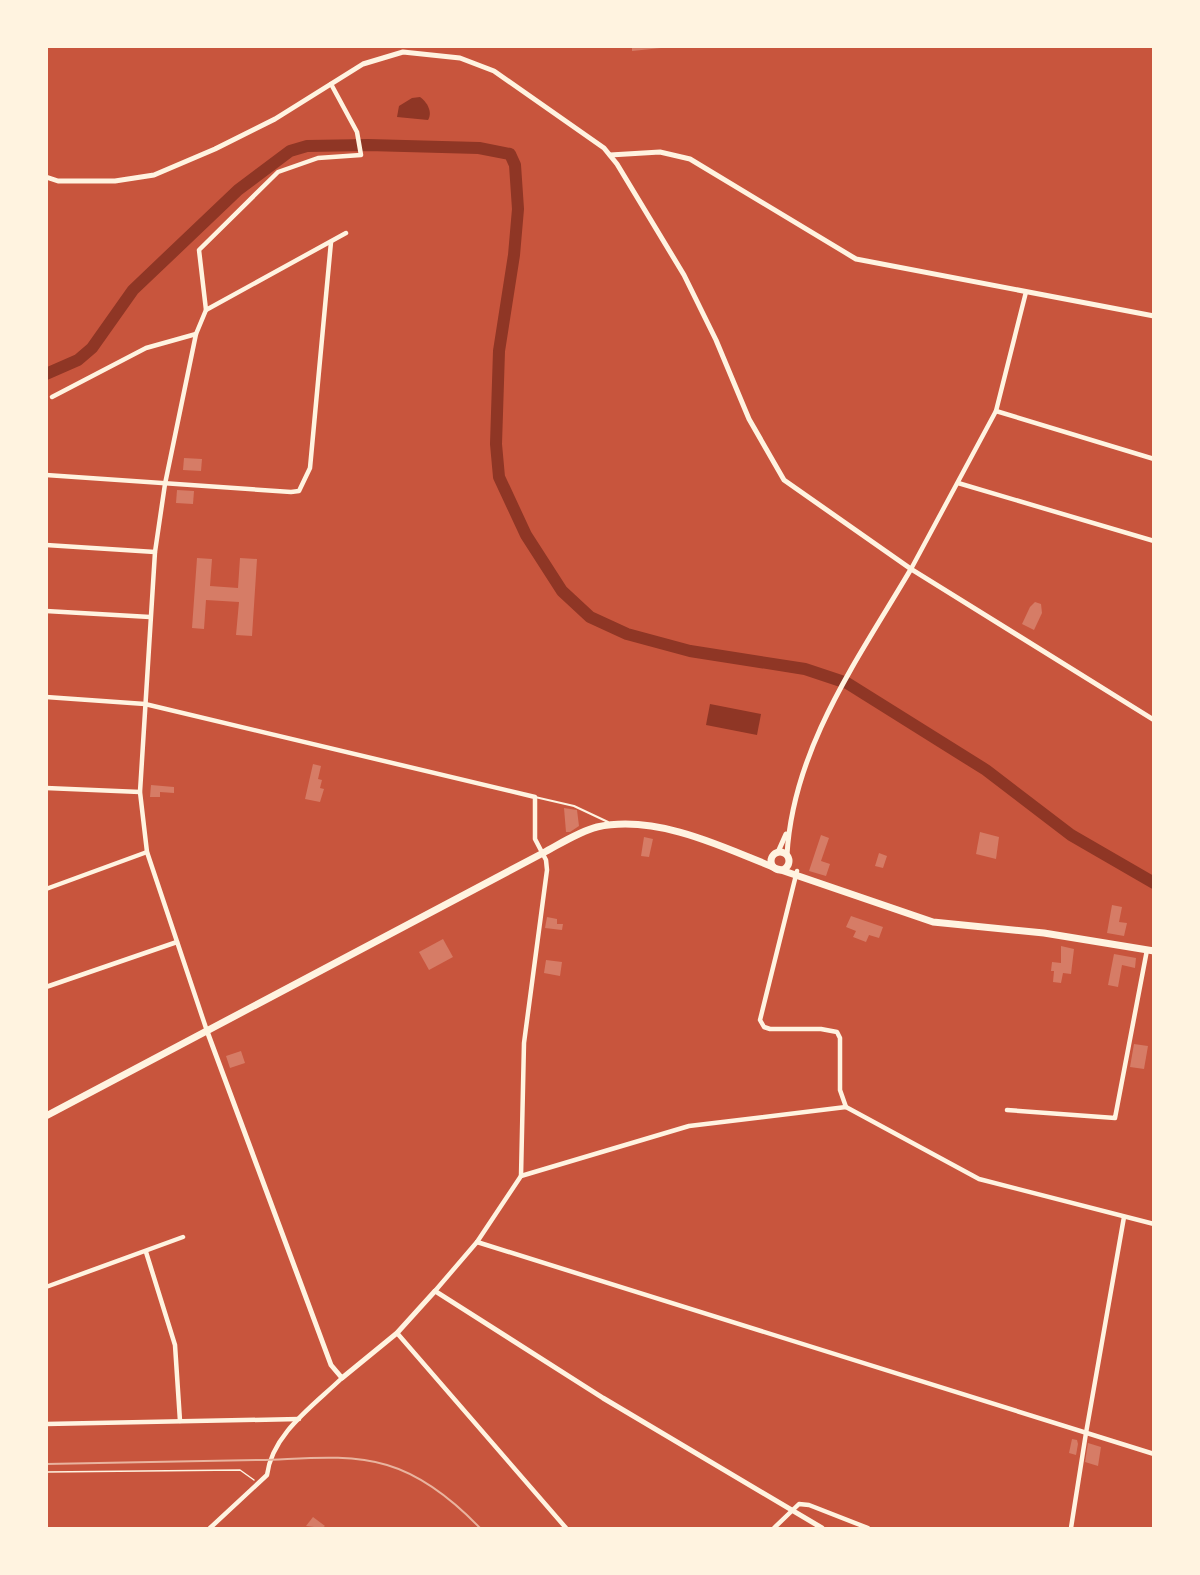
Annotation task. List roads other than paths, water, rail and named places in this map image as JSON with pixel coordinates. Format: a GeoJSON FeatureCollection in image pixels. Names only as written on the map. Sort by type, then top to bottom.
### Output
{"type":"FeatureCollection","features":[{"type":"Feature","properties":{"kind":"highway"},"geometry":{"type":"LineString","coordinates":[[46,1116],[581,833],[612,825],[667,830],[796,873],[807,880],[933,921],[1044,933],[1150,950]]}},
{"type":"Feature","properties":{"kind":"highway"},"geometry":{"type":"LineString","coordinates":[[756,860],[776,853],[788,858],[796,873]]}},
{"type":"Feature","properties":{"kind":"highway"},"geometry":{"type":"LineString","coordinates":[[776,853],[771,863],[776,868]]}},
{"type":"Feature","properties":{"kind":"highway"},"geometry":{"type":"LineString","coordinates":[[776,868],[785,867],[788,858]]}},
{"type":"Feature","properties":{"kind":"street"},"geometry":{"type":"LineString","coordinates":[[46,177],[58,181],[115,181],[154,175],[215,150],[275,119],[363,64],[403,52],[460,58],[494,71],[604,148],[610,155],[684,275],[716,340],[749,419],[784,480],[911,569],[1154,720]]}},
{"type":"Feature","properties":{"kind":"street"},"geometry":{"type":"LineString","coordinates":[[331,84],[357,132],[361,155],[318,158],[278,172],[199,250],[206,310],[196,334],[165,484],[155,552],[140,792],[147,852],[207,1031],[330,1365],[342,1378]]}},
{"type":"Feature","properties":{"kind":"street"},"geometry":{"type":"LineString","coordinates":[[610,155],[660,152],[690,159],[856,259],[1154,316]]}},
{"type":"Feature","properties":{"kind":"street"},"geometry":{"type":"LineString","coordinates":[[206,310],[346,233]]}},
{"type":"Feature","properties":{"kind":"street"},"geometry":{"type":"LineString","coordinates":[[46,475],[291,492],[303,486],[310,468],[331,242]]}},
{"type":"Feature","properties":{"kind":"street"},"geometry":{"type":"LineString","coordinates":[[776,853],[788,830],[803,769],[816,733],[911,569],[996,411],[1026,292]]}},
{"type":"Feature","properties":{"kind":"street"},"geometry":{"type":"LineString","coordinates":[[52,397],[146,348],[196,334]]}},
{"type":"Feature","properties":{"kind":"street"},"geometry":{"type":"LineString","coordinates":[[996,411],[1154,459]]}},
{"type":"Feature","properties":{"kind":"street"},"geometry":{"type":"LineString","coordinates":[[958,483],[1154,541]]}},
{"type":"Feature","properties":{"kind":"street"},"geometry":{"type":"LineString","coordinates":[[46,544],[155,552]]}},
{"type":"Feature","properties":{"kind":"street"},"geometry":{"type":"LineString","coordinates":[[46,611],[150,617]]}},
{"type":"Feature","properties":{"kind":"street"},"geometry":{"type":"LineString","coordinates":[[46,697],[145,704],[535,797],[535,839],[543,853],[547,870],[524,1044],[521,1176],[477,1242],[435,1291],[397,1333],[342,1378],[284,1434],[268,1460],[267,1476],[210,1528]]}},
{"type":"Feature","properties":{"kind":"street"},"geometry":{"type":"LineString","coordinates":[[46,788],[140,792]]}},
{"type":"Feature","properties":{"kind":"street"},"geometry":{"type":"LineString","coordinates":[[788,830],[788,858]]}},
{"type":"Feature","properties":{"kind":"street"},"geometry":{"type":"LineString","coordinates":[[46,889],[147,852]]}},
{"type":"Feature","properties":{"kind":"street"},"geometry":{"type":"LineString","coordinates":[[796,873],[760,1020],[764,1027],[770,1029],[821,1029],[837,1032],[840,1038],[840,1090],[846,1107]]}},
{"type":"Feature","properties":{"kind":"street"},"geometry":{"type":"LineString","coordinates":[[46,987],[177,942]]}},
{"type":"Feature","properties":{"kind":"street"},"geometry":{"type":"LineString","coordinates":[[1007,1110],[1115,1118],[1150,950]]}},
{"type":"Feature","properties":{"kind":"street"},"geometry":{"type":"LineString","coordinates":[[521,1176],[689,1126],[846,1107],[979,1179],[1154,1224]]}},
{"type":"Feature","properties":{"kind":"street"},"geometry":{"type":"LineString","coordinates":[[1071,1528],[1124,1217]]}},
{"type":"Feature","properties":{"kind":"street"},"geometry":{"type":"LineString","coordinates":[[46,1287],[183,1237]]}},
{"type":"Feature","properties":{"kind":"street"},"geometry":{"type":"LineString","coordinates":[[477,1242],[1154,1454]]}},
{"type":"Feature","properties":{"kind":"street"},"geometry":{"type":"LineString","coordinates":[[146,1252],[175,1345],[180,1421]]}},
{"type":"Feature","properties":{"kind":"street"},"geometry":{"type":"LineString","coordinates":[[435,1291],[603,1398],[822,1528]]}},
{"type":"Feature","properties":{"kind":"street"},"geometry":{"type":"LineString","coordinates":[[397,1333],[566,1528]]}},
{"type":"Feature","properties":{"kind":"street"},"geometry":{"type":"LineString","coordinates":[[46,1424],[299,1419]]}},
{"type":"Feature","properties":{"kind":"street"},"geometry":{"type":"LineString","coordinates":[[774,1528],[799,1504],[809,1505],[859,1527],[868,1528]]}},
{"type":"Feature","properties":{"kind":"lane"},"geometry":{"type":"LineString","coordinates":[[535,797],[574,806],[612,825]]}},
{"type":"Feature","properties":{"kind":"waterway"},"geometry":{"type":"LineString","coordinates":[[46,374],[78,360],[92,348],[133,290],[238,190],[290,151],[307,146],[368,145],[479,148],[510,154],[515,165],[518,209],[514,255],[499,351],[496,444],[499,477],[526,535],[562,591],[590,617],[627,634],[690,651],[805,669],[847,683],[986,770],[1071,835],[1154,883]]}},
{"type":"Feature","properties":{"kind":"railway"},"geometry":{"type":"LineString","coordinates":[[46,1464],[324,1458],[372,1461],[401,1470],[438,1490],[480,1528]]}}]}
